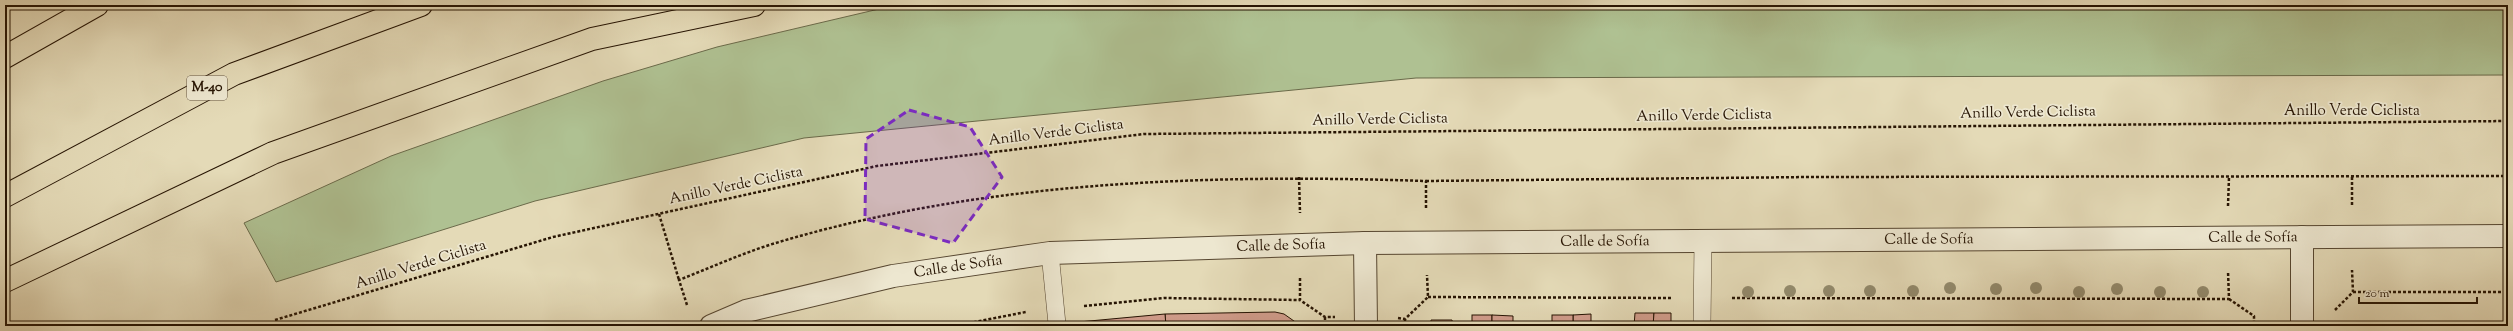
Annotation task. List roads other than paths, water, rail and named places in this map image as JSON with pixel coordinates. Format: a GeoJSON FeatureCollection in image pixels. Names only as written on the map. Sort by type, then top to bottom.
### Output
{"type":"FeatureCollection","features":[{"type":"Feature","properties":{"kind":"highway"},"geometry":{"type":"LineString","coordinates":[[5,57],[97,5]]}},
{"type":"Feature","properties":{"kind":"highway","name":"M-40"},"geometry":{"type":"LineString","coordinates":[[5,196],[234,74],[421,5]]}},
{"type":"Feature","properties":{"kind":"highway"},"geometry":{"type":"LineString","coordinates":[[5,281],[273,154],[592,39],[754,5]]}},
{"type":"Feature","properties":{"kind":"street","name":"Calle de Sofía"},"geometry":{"type":"LineString","coordinates":[[711,326],[746,311],[893,276],[1050,253],[1365,243],[2508,236]]}},
{"type":"Feature","properties":{"kind":"street"},"geometry":{"type":"LineString","coordinates":[[2302,237],[2302,326]]}},
{"type":"Feature","properties":{"kind":"street"},"geometry":{"type":"LineString","coordinates":[[1365,243],[1366,326]]}},
{"type":"Feature","properties":{"kind":"lane"},"geometry":{"type":"LineString","coordinates":[[1702,326],[1703,241]]}},
{"type":"Feature","properties":{"kind":"lane"},"geometry":{"type":"LineString","coordinates":[[1050,253],[1056,317]]}}]}
